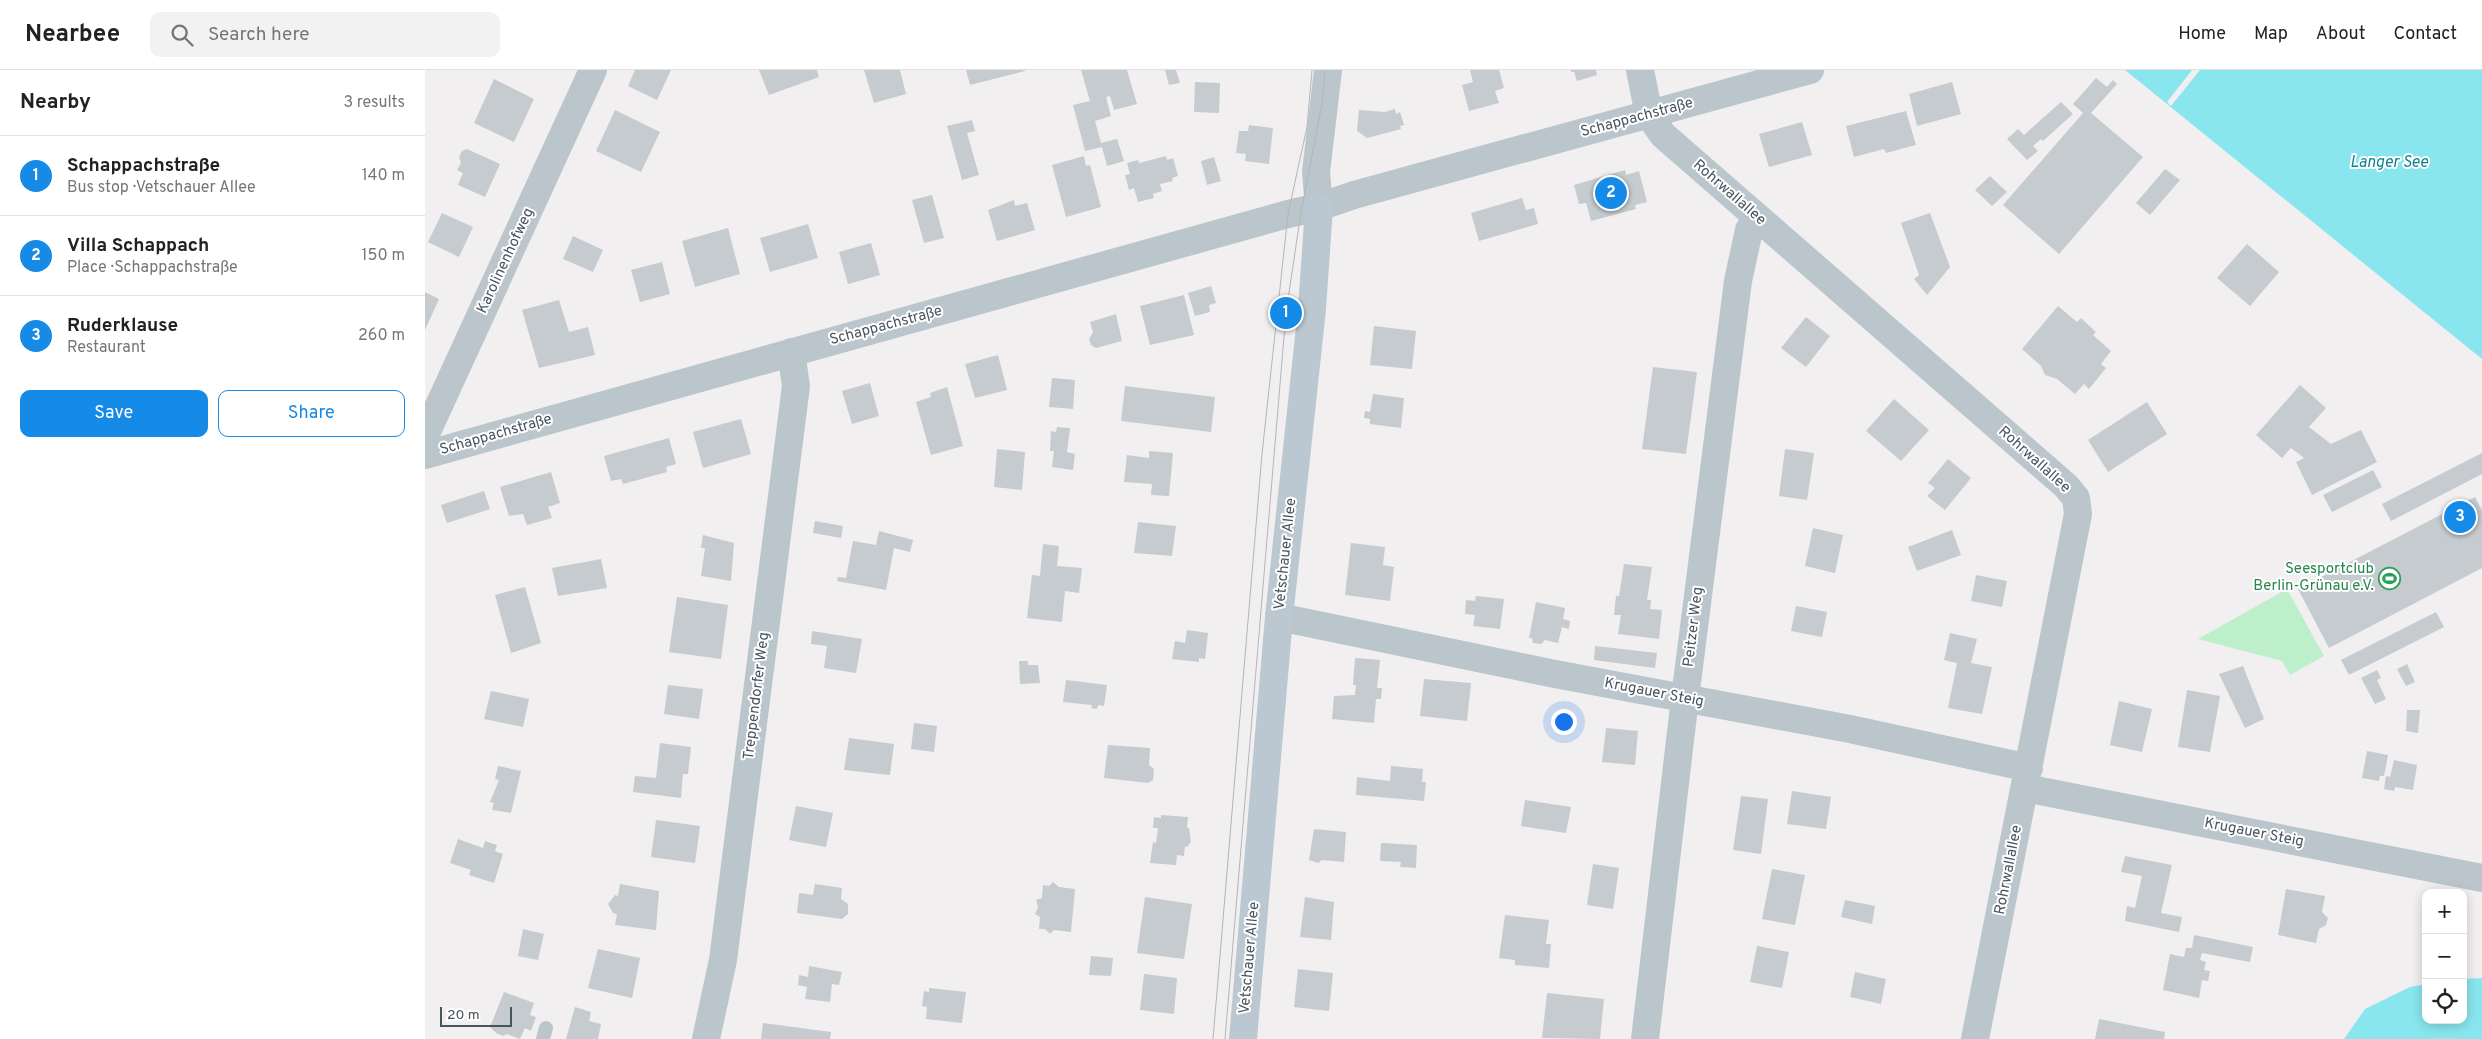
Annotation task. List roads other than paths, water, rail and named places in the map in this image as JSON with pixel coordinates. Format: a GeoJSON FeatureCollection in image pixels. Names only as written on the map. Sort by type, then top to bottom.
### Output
{"type":"FeatureCollection","features":[{"type":"Feature","properties":{"kind":"street","name":"Karolinenhofweg"},"geometry":{"type":"LineString","coordinates":[[427,454],[425,436],[593,70]]}},
{"type":"Feature","properties":{"kind":"street","name":"Vetschauer Allee"},"geometry":{"type":"LineString","coordinates":[[1243,1039],[1279,617],[1313,309],[1319,207],[1315,172],[1328,70]]}},
{"type":"Feature","properties":{"kind":"street"},"geometry":{"type":"LineString","coordinates":[[1640,70],[1649,115]]}},
{"type":"Feature","properties":{"kind":"street","name":"Schappachstraße"},"geometry":{"type":"LineString","coordinates":[[427,454],[1288,214],[1319,207],[1354,195],[1810,70]]}},
{"type":"Feature","properties":{"kind":"street","name":"Rohrwallallee"},"geometry":{"type":"LineString","coordinates":[[1649,115],[1663,135],[2066,486],[2076,498],[2078,514],[1975,1039]]}},
{"type":"Feature","properties":{"kind":"street","name":"Peitzer Weg"},"geometry":{"type":"LineString","coordinates":[[1645,1039],[1685,698],[1739,282],[1749,230],[1758,218]]}},
{"type":"Feature","properties":{"kind":"street","name":"Treppendorfer Weg"},"geometry":{"type":"LineString","coordinates":[[705,1039],[724,952],[796,386],[791,352]]}},
{"type":"Feature","properties":{"kind":"street","name":"Krugauer Steig"},"geometry":{"type":"LineString","coordinates":[[1279,617],[1849,729],[2027,778],[2482,878]]}},
{"type":"Feature","properties":{"kind":"water","name":"Langer See"},"geometry":{"type":"Polygon","coordinates":[[[2125,70],[2482,70],[2482,359],[2125,70]]]}},
{"type":"Feature","properties":{"kind":"water"},"geometry":{"type":"Polygon","coordinates":[[[2482,978],[2482,1039],[2344,1039],[2365,1009],[2410,987],[2422,985],[2422,1024],[2467,1024],[2467,979],[2482,978]]]}},
{"type":"Feature","properties":{"kind":"tram line"},"geometry":{"type":"LineString","coordinates":[[1213,1039],[1262,454],[1288,214],[1307,127],[1312,70]]}},
{"type":"Feature","properties":{"kind":"tram line"},"geometry":{"type":"LineString","coordinates":[[1225,1039],[1286,313],[1301,212],[1322,104],[1325,70]]}},
{"type":"Feature","properties":{"kind":"place","name":"Villa Schappach"},"geometry":{"type":"Point","coordinates":[1611,193]}},
{"type":"Feature","properties":{"kind":"place","name":"Schappachstraße"},"geometry":{"type":"Point","coordinates":[1286,313]}},
{"type":"Feature","properties":{"kind":"place","name":"Ruderklause"},"geometry":{"type":"Point","coordinates":[2460,517]}},
{"type":"Feature","properties":{"kind":"place","name":"Seesportclub Berlin-Grünau e.V."},"geometry":{"type":"Point","coordinates":[2390,578]}}]}
